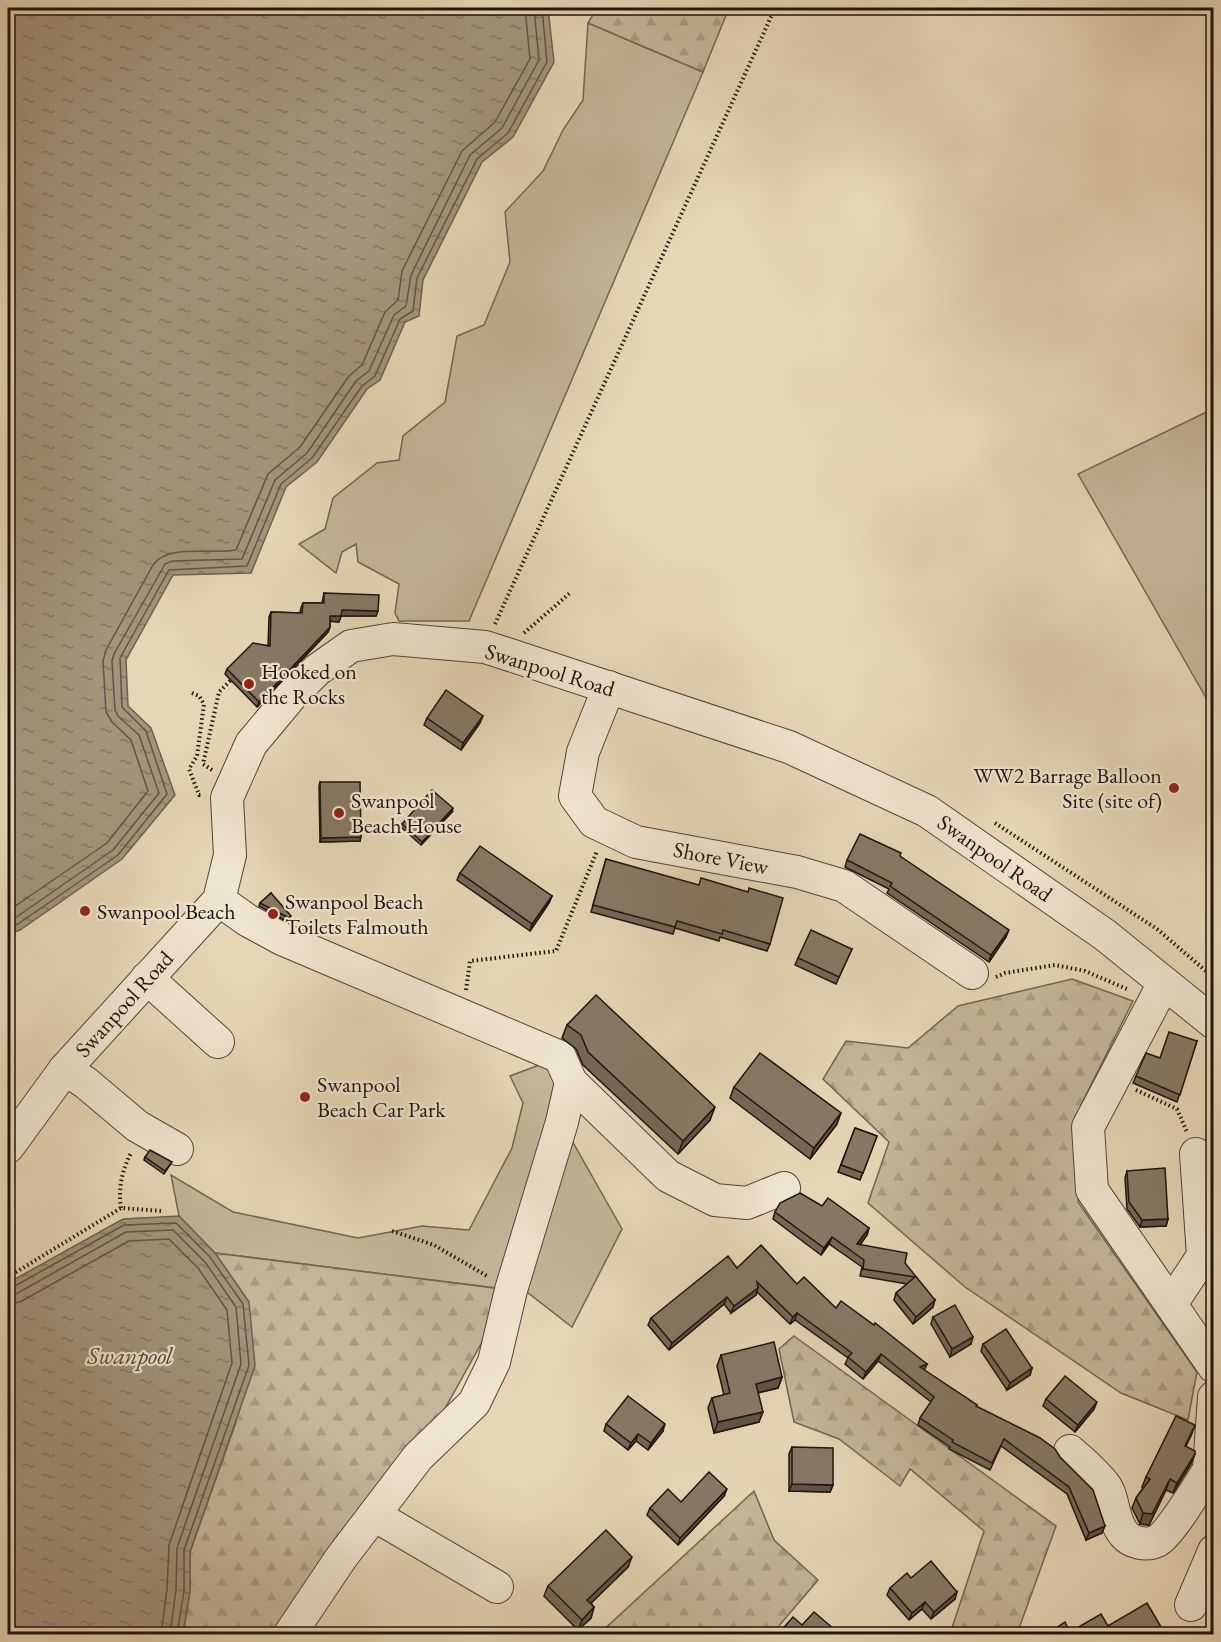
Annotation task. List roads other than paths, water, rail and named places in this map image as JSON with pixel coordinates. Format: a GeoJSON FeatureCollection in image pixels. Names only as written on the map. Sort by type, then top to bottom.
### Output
{"type":"FeatureCollection","features":[{"type":"Feature","properties":{"kind":"street","name":"Swanpool Road"},"geometry":{"type":"LineString","coordinates":[[8,1147],[65,1069],[219,900],[230,855],[227,798],[251,744],[317,669],[351,646],[393,639],[485,647],[507,654],[789,747],[927,811],[1105,935],[1160,992],[1214,1023]]}},
{"type":"Feature","properties":{"kind":"street","name":"Shore View"},"geometry":{"type":"LineString","coordinates":[[609,687],[583,752],[575,796],[594,822],[636,842],[797,872],[843,886],[972,973]]}},
{"type":"Feature","properties":{"kind":"street"},"geometry":{"type":"LineString","coordinates":[[219,900],[247,920],[282,939],[560,1057],[571,1082],[668,1176],[715,1200],[747,1203],[784,1188]]}},
{"type":"Feature","properties":{"kind":"street"},"geometry":{"type":"LineString","coordinates":[[147,978],[218,1042]]}},
{"type":"Feature","properties":{"kind":"street"},"geometry":{"type":"LineString","coordinates":[[1160,992],[1088,1127],[1092,1190],[1214,1367]]}},
{"type":"Feature","properties":{"kind":"street"},"geometry":{"type":"LineString","coordinates":[[65,1069],[86,1083],[137,1126],[177,1149]]}},
{"type":"Feature","properties":{"kind":"street"},"geometry":{"type":"LineString","coordinates":[[290,1635],[340,1558],[418,1457],[474,1403],[494,1362],[511,1290],[562,1122],[571,1082]]}},
{"type":"Feature","properties":{"kind":"street"},"geometry":{"type":"LineString","coordinates":[[1171,1304],[1203,1256],[1197,1155]]}},
{"type":"Feature","properties":{"kind":"street"},"geometry":{"type":"LineString","coordinates":[[1070,1451],[1107,1489],[1117,1525],[1125,1537],[1149,1544],[1159,1540],[1211,1477],[1214,1397]]}},
{"type":"Feature","properties":{"kind":"street"},"geometry":{"type":"LineString","coordinates":[[374,1515],[497,1587]]}},
{"type":"Feature","properties":{"kind":"street"},"geometry":{"type":"LineString","coordinates":[[1191,1605],[1214,1551]]}},
{"type":"Feature","properties":{"kind":"water"},"geometry":{"type":"Polygon","coordinates":[[[8,8],[548,8],[554,62],[513,137],[482,162],[423,280],[419,316],[405,322],[380,380],[367,389],[317,462],[286,487],[251,573],[173,575],[126,660],[128,706],[151,728],[175,795],[122,859],[20,930],[8,934],[8,8]]]}},
{"type":"Feature","properties":{"kind":"water","name":"Swanpool"},"geometry":{"type":"Polygon","coordinates":[[[179,1216],[215,1253],[249,1302],[255,1366],[190,1552],[190,1591],[183,1634],[8,1634],[8,1283],[123,1219],[179,1216]]]}},
{"type":"Feature","properties":{"kind":"place","name":"Hooked on the Rocks"},"geometry":{"type":"Point","coordinates":[249,684]}},
{"type":"Feature","properties":{"kind":"place","name":"WW2 Barrage Balloon Site (site of)"},"geometry":{"type":"Point","coordinates":[1174,788]}},
{"type":"Feature","properties":{"kind":"place","name":"Swanpool Beach House"},"geometry":{"type":"Point","coordinates":[339,813]}},
{"type":"Feature","properties":{"kind":"place","name":"Swanpool Beach"},"geometry":{"type":"Point","coordinates":[85,911]}},
{"type":"Feature","properties":{"kind":"place","name":"Swanpool Beach Toilets Falmouth"},"geometry":{"type":"Point","coordinates":[273,914]}},
{"type":"Feature","properties":{"kind":"place","name":"Swanpool Beach Car Park"},"geometry":{"type":"Point","coordinates":[305,1097]}}]}
